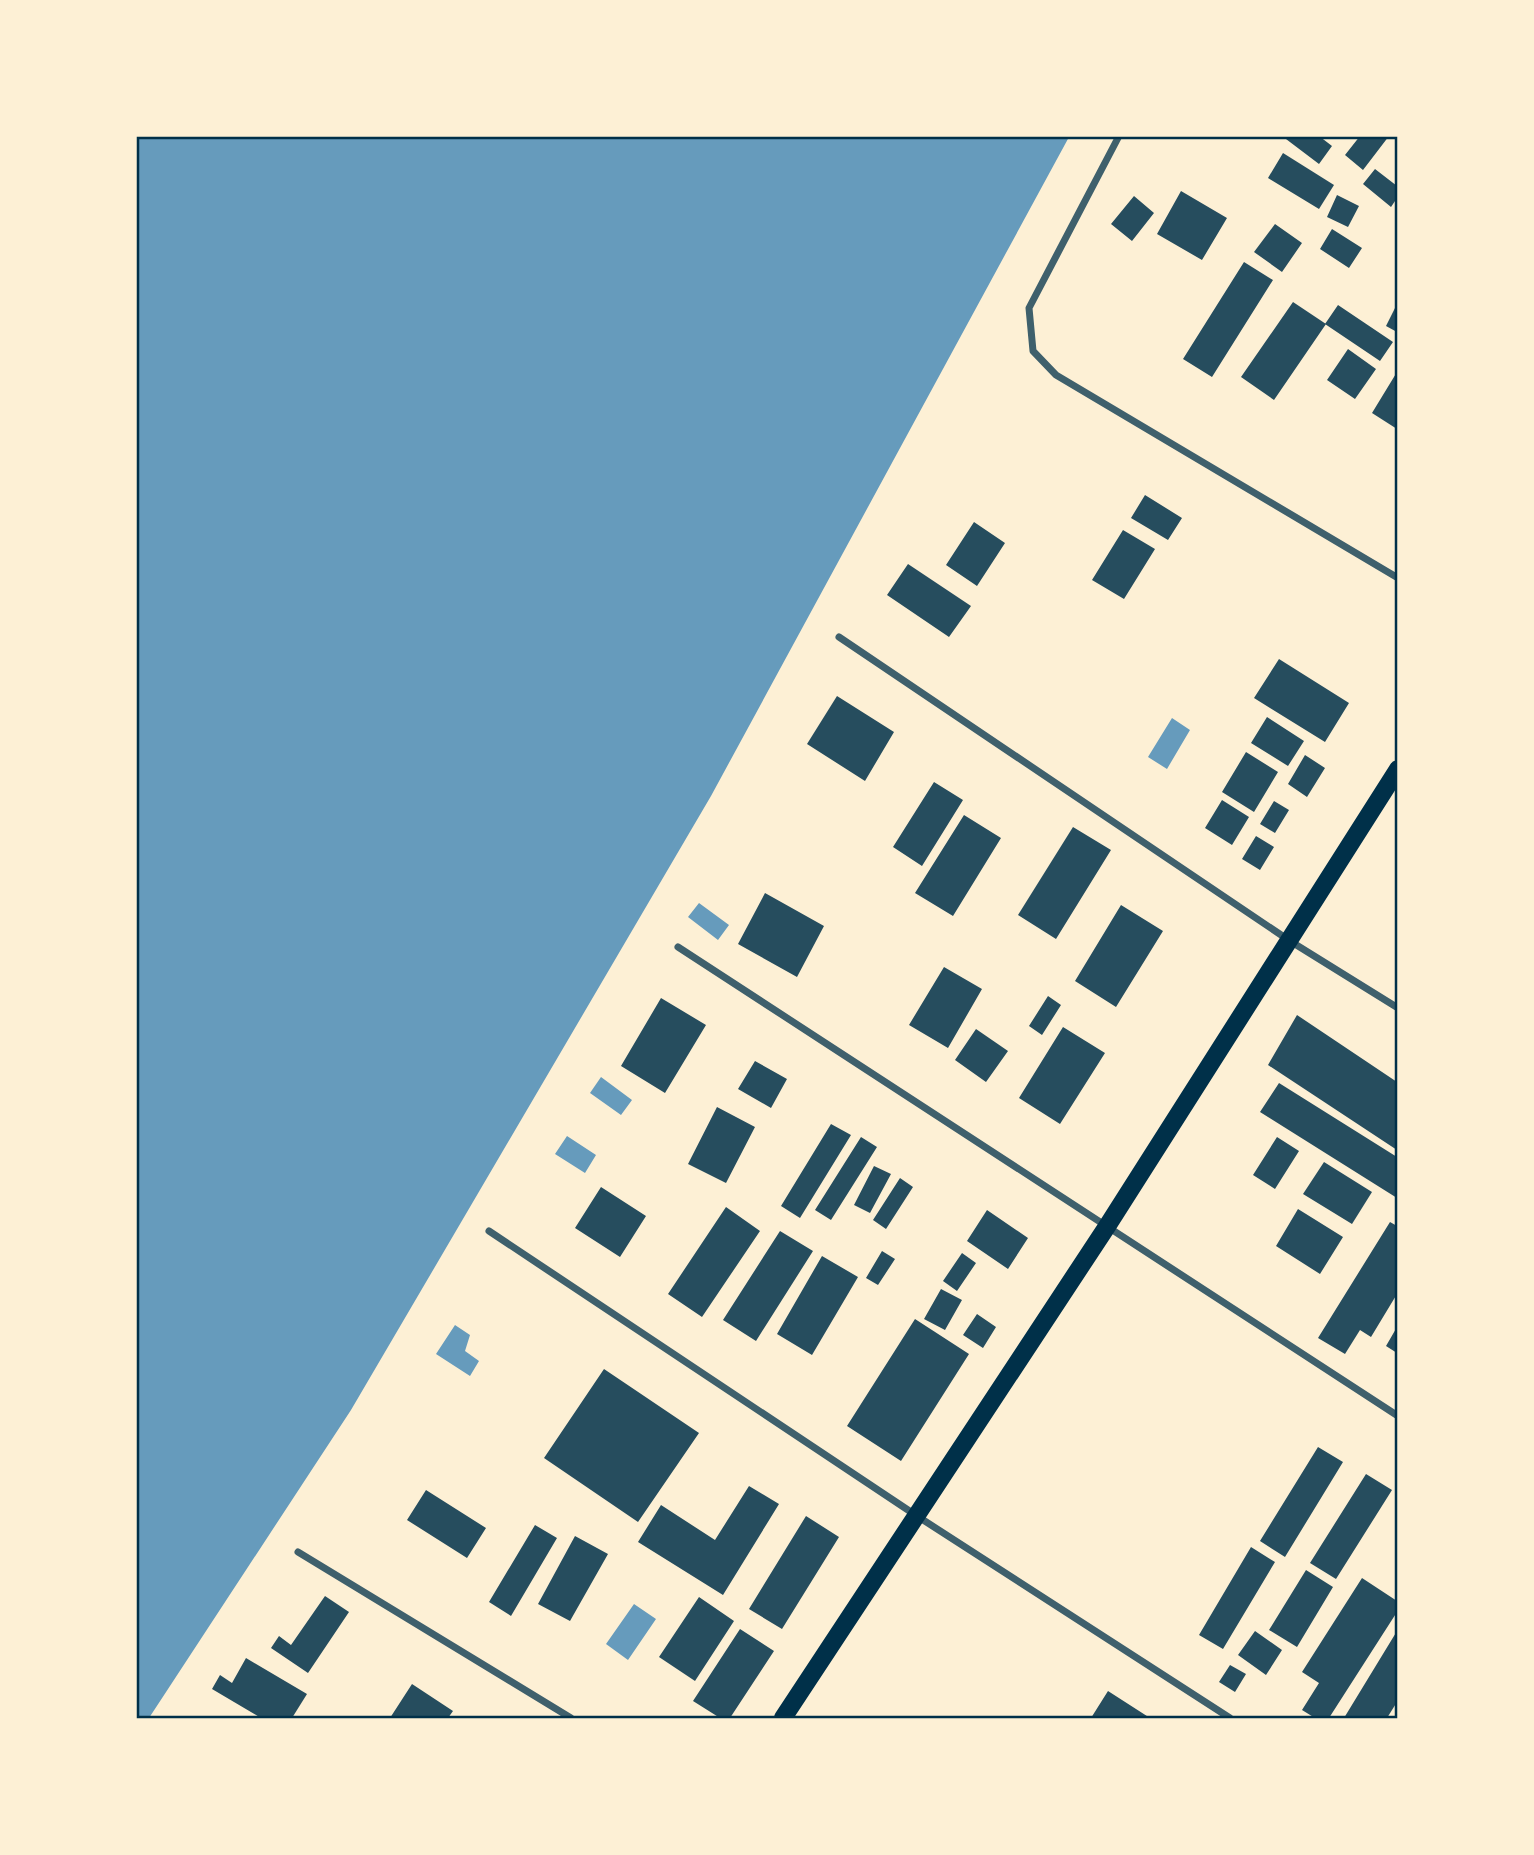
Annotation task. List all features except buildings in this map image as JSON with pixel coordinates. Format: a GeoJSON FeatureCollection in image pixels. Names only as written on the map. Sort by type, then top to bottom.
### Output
{"type":"FeatureCollection","features":[{"type":"Feature","properties":{"kind":"main road"},"geometry":{"type":"LineString","coordinates":[[783,1718],[1106,1228],[1398,769]]}},
{"type":"Feature","properties":{"kind":"street"},"geometry":{"type":"LineString","coordinates":[[1119,136],[1029,308],[1033,351],[1056,375],[1398,578]]}},
{"type":"Feature","properties":{"kind":"street"},"geometry":{"type":"LineString","coordinates":[[839,637],[1290,941],[1398,1008]]}},
{"type":"Feature","properties":{"kind":"street"},"geometry":{"type":"LineString","coordinates":[[678,947],[1398,1416]]}},
{"type":"Feature","properties":{"kind":"street"},"geometry":{"type":"LineString","coordinates":[[489,1231],[917,1516],[1230,1718]]}},
{"type":"Feature","properties":{"kind":"street"},"geometry":{"type":"LineString","coordinates":[[298,1552],[571,1718]]}},
{"type":"Feature","properties":{"kind":"water"},"geometry":{"type":"Polygon","coordinates":[[[137,136],[1069,137],[711,796],[351,1410],[149,1718],[136,1718],[137,136]]]}},
{"type":"Feature","properties":{"kind":"water"},"geometry":{"type":"Polygon","coordinates":[[[1172,718],[1190,730],[1167,769],[1148,757],[1172,718]]]}},
{"type":"Feature","properties":{"kind":"water"},"geometry":{"type":"Polygon","coordinates":[[[699,903],[729,925],[718,940],[688,917],[699,903]]]}},
{"type":"Feature","properties":{"kind":"water"},"geometry":{"type":"Polygon","coordinates":[[[601,1077],[632,1100],[621,1115],[590,1093],[601,1077]]]}},
{"type":"Feature","properties":{"kind":"water"},"geometry":{"type":"Polygon","coordinates":[[[567,1136],[596,1155],[585,1173],[555,1154],[567,1136]]]}},
{"type":"Feature","properties":{"kind":"water"},"geometry":{"type":"Polygon","coordinates":[[[455,1325],[470,1335],[465,1351],[479,1361],[470,1376],[436,1354],[455,1325]]]}},
{"type":"Feature","properties":{"kind":"water"},"geometry":{"type":"Polygon","coordinates":[[[634,1604],[656,1619],[628,1660],[606,1644],[634,1604]]]}}]}
